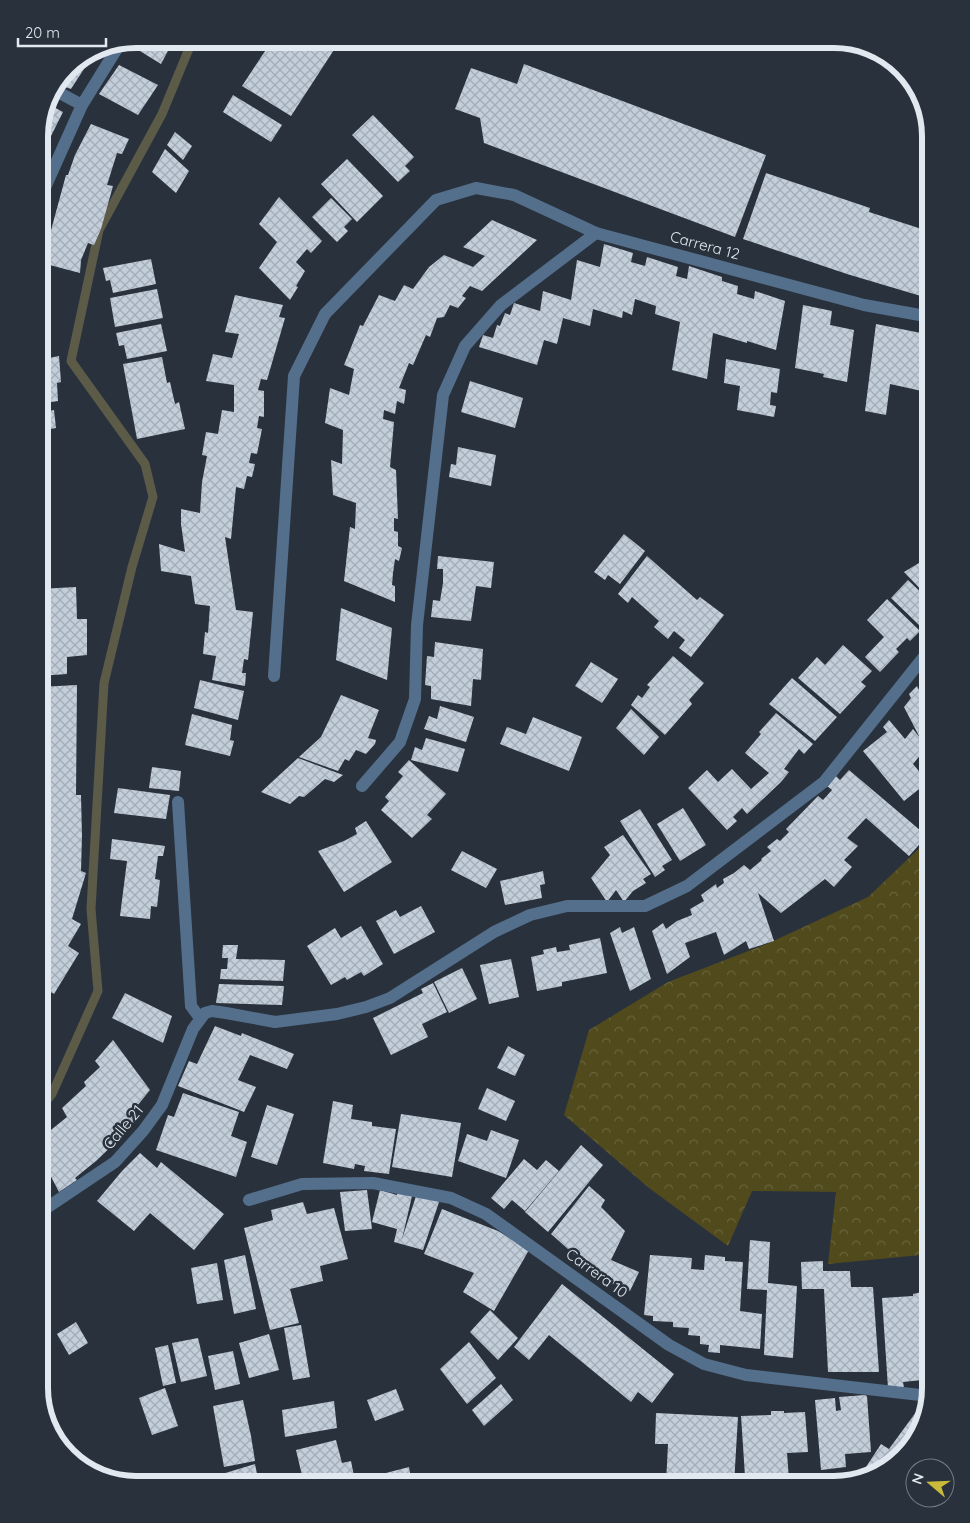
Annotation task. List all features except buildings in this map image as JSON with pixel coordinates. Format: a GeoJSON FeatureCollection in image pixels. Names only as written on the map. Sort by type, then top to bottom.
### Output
{"type":"FeatureCollection","features":[{"type":"Feature","properties":{"kind":"street"},"geometry":{"type":"LineString","coordinates":[[48,180],[82,105],[115,50]]}},
{"type":"Feature","properties":{"kind":"street"},"geometry":{"type":"LineString","coordinates":[[59,93],[82,105]]}},
{"type":"Feature","properties":{"kind":"street","name":"Carrera 12"},"geometry":{"type":"LineString","coordinates":[[274,676],[294,376],[325,314],[436,200],[476,188],[514,195],[596,233],[864,305],[922,315]]}},
{"type":"Feature","properties":{"kind":"street"},"geometry":{"type":"LineString","coordinates":[[362,786],[400,742],[415,699],[417,625],[443,395],[465,346],[501,305],[596,233]]}},
{"type":"Feature","properties":{"kind":"street"},"geometry":{"type":"LineString","coordinates":[[196,1024],[205,1013],[212,1011],[275,1022],[336,1014],[366,1007],[390,998],[494,932],[530,915],[567,906],[644,906],[687,886],[824,782],[922,659]]}},
{"type":"Feature","properties":{"kind":"street"},"geometry":{"type":"LineString","coordinates":[[178,802],[191,1006],[196,1024]]}},
{"type":"Feature","properties":{"kind":"street","name":"Calle 21"},"geometry":{"type":"LineString","coordinates":[[48,1207],[114,1162],[143,1131],[162,1104],[196,1024]]}},
{"type":"Feature","properties":{"kind":"street","name":"Carrera 10"},"geometry":{"type":"LineString","coordinates":[[249,1200],[302,1184],[335,1182],[372,1183],[451,1198],[486,1214],[670,1345],[704,1364],[746,1375],[922,1395]]}},
{"type":"Feature","properties":{"kind":"green space"},"geometry":{"type":"Polygon","coordinates":[[[922,846],[922,1255],[828,1264],[836,1192],[752,1191],[728,1246],[649,1188],[564,1115],[589,1030],[668,982],[769,943],[868,897],[922,846]]]}},
{"type":"Feature","properties":{"kind":"waterway"},"geometry":{"type":"LineString","coordinates":[[48,1099],[52,1094],[98,991],[91,909],[104,683],[132,567],[153,497],[145,464],[71,361],[99,230],[162,114],[189,48]]}}]}
